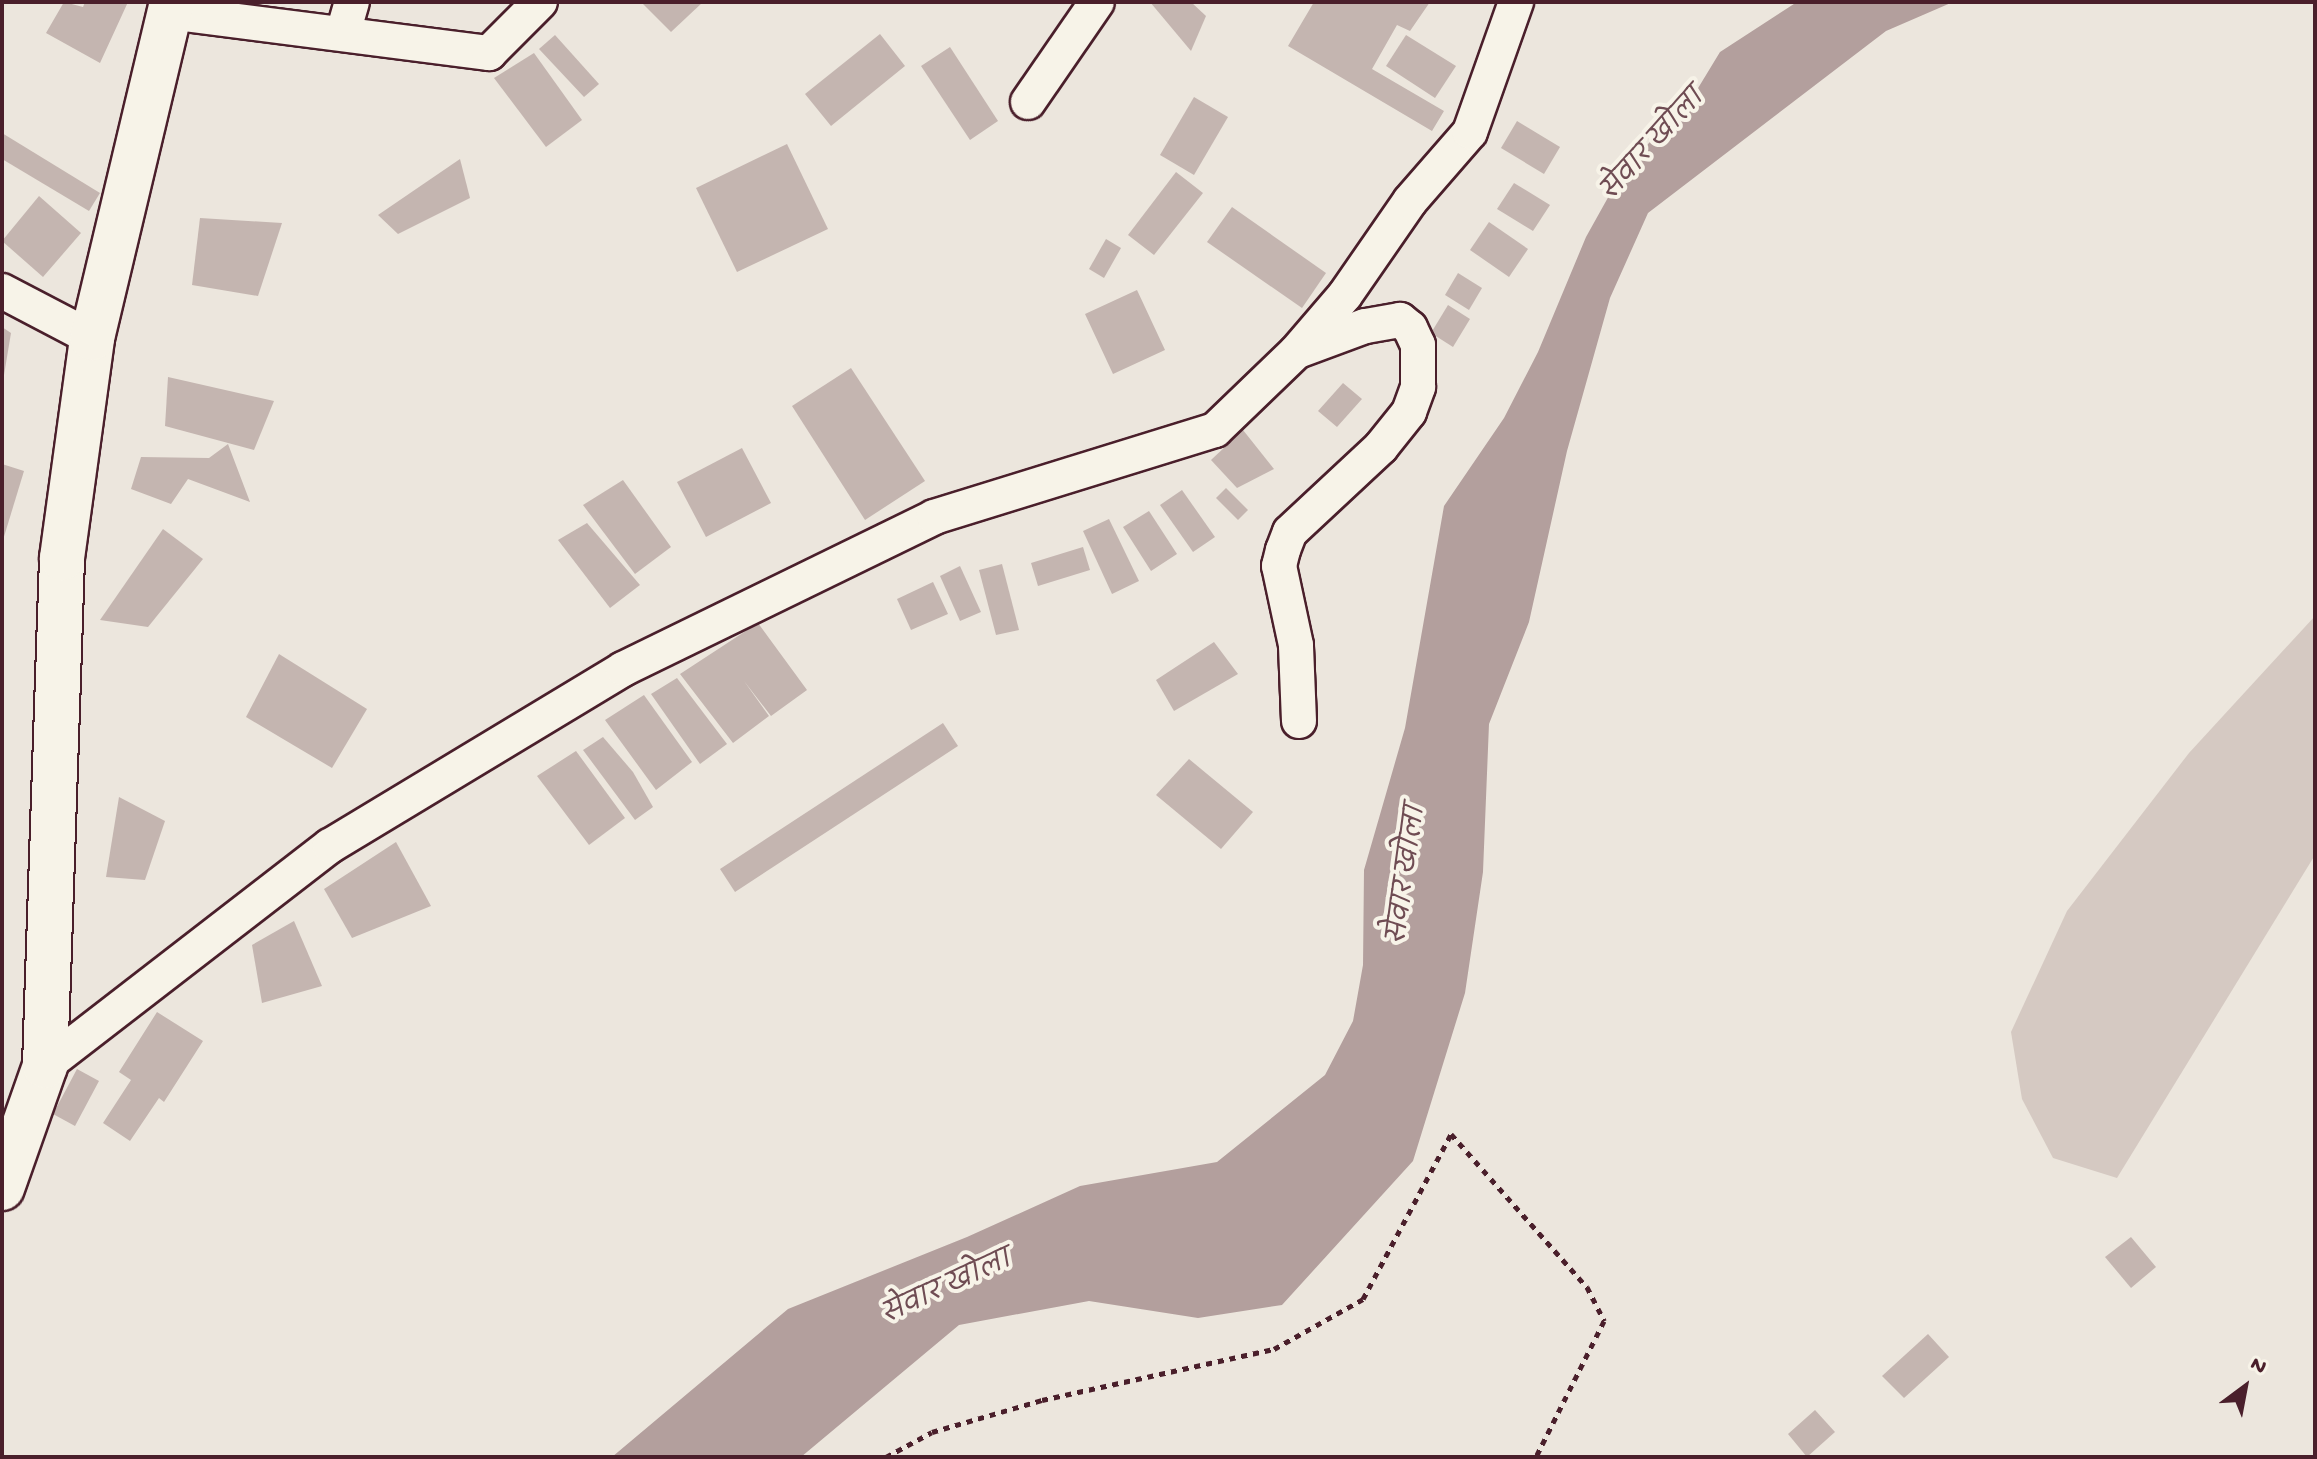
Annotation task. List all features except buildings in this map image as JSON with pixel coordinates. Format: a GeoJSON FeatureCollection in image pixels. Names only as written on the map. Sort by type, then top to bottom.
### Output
{"type":"FeatureCollection","features":[{"type":"Feature","properties":{"kind":"street"},"geometry":{"type":"LineString","coordinates":[[2,1188],[45,1066],[62,558],[92,338],[170,7],[348,17],[489,53],[540,2]]}},
{"type":"Feature","properties":{"kind":"street"},"geometry":{"type":"LineString","coordinates":[[1028,102],[1097,2]]}},
{"type":"Feature","properties":{"kind":"street"},"geometry":{"type":"LineString","coordinates":[[45,1066],[330,846],[623,669],[934,517],[1215,430],[1296,352],[1345,295],[1410,201],[1470,132],[1516,2]]}},
{"type":"Feature","properties":{"kind":"street"},"geometry":{"type":"LineString","coordinates":[[2,291],[92,338]]}},
{"type":"Feature","properties":{"kind":"street"},"geometry":{"type":"LineString","coordinates":[[1296,352],[1389,319],[1400,320],[1410,328],[1418,345],[1418,387],[1409,412],[1381,447],[1290,532],[1283,550],[1279,566],[1296,645],[1299,721]]}},
{"type":"Feature","properties":{"kind":"path"},"geometry":{"type":"LineString","coordinates":[[886,1457],[932,1432],[1028,1404],[1274,1349],[1363,1299],[1451,1134],[1587,1287],[1604,1321],[1536,1457]]}},
{"type":"Feature","properties":{"kind":"shaded area"},"geometry":{"type":"Polygon","coordinates":[[[2315,616],[2315,855],[2117,1178],[2053,1158],[2022,1099],[2011,1032],[2067,911],[2189,753],[2315,616]]]}},
{"type":"Feature","properties":{"kind":"water","name":"सेवार खोला"},"geometry":{"type":"Polygon","coordinates":[[[1797,2],[1953,2],[1886,31],[1648,213],[1610,298],[1567,451],[1529,622],[1489,724],[1483,872],[1465,993],[1413,1161],[1282,1305],[1198,1318],[1089,1301],[959,1325],[801,1457],[612,1457],[788,1309],[967,1237],[1080,1186],[1217,1162],[1325,1075],[1353,1021],[1363,965],[1364,870],[1405,728],[1444,506],[1504,418],[1538,352],[1586,237],[1625,167],[1689,103],[1720,52],[1797,2]]]}}]}
